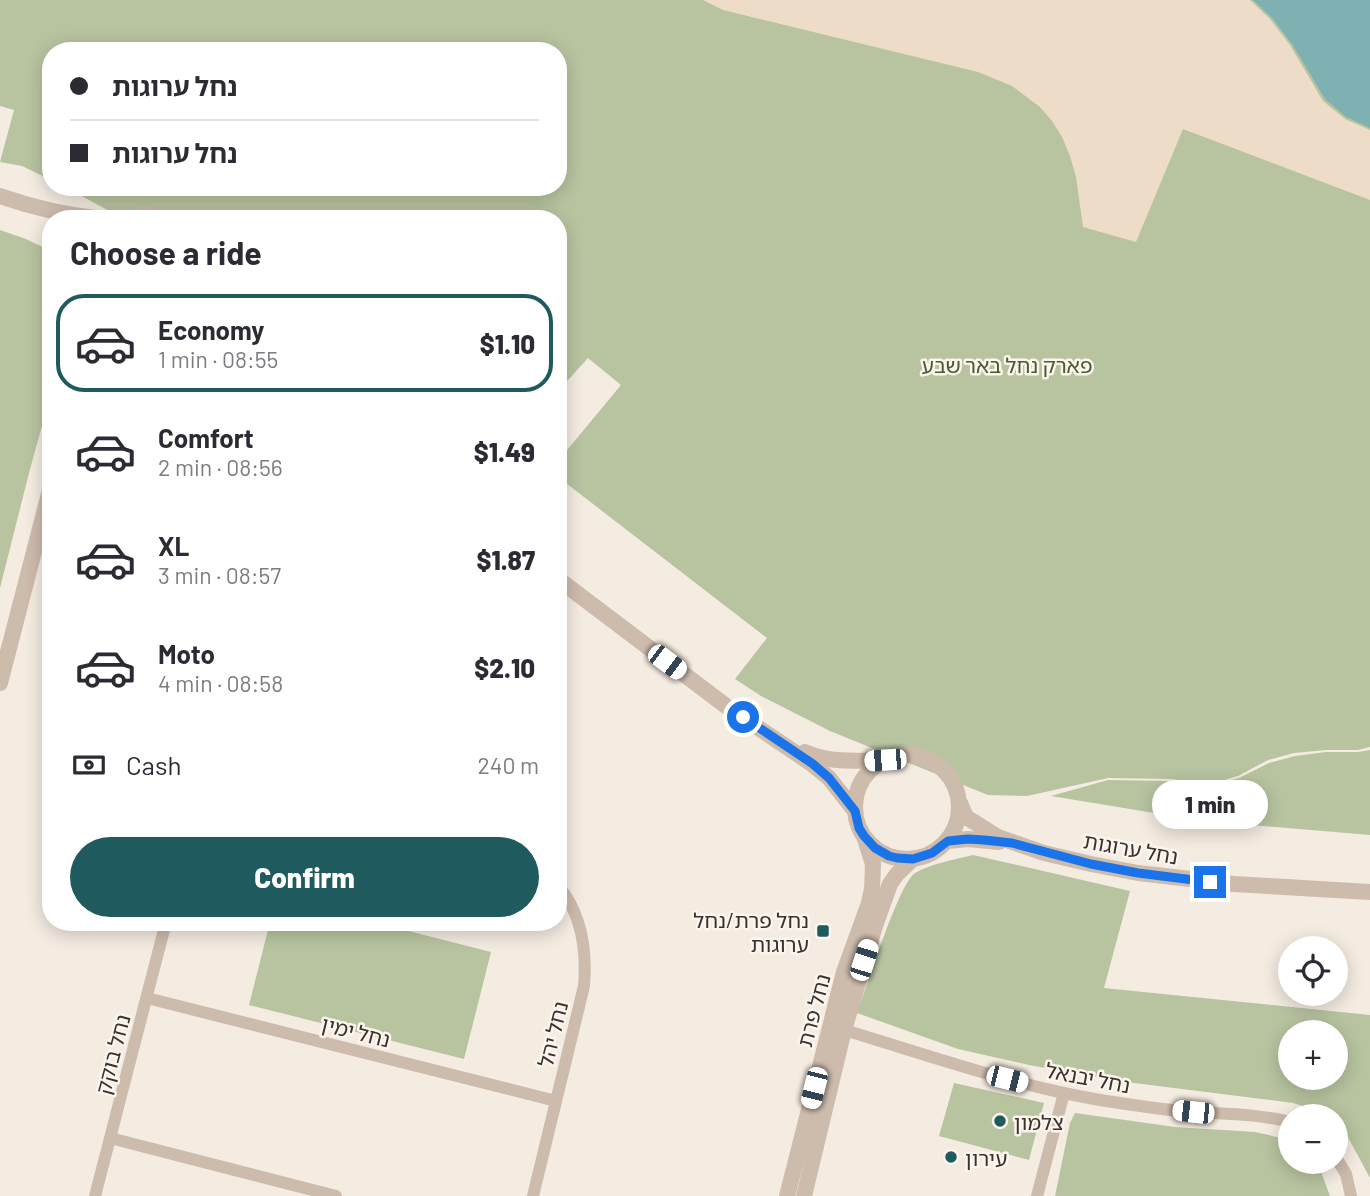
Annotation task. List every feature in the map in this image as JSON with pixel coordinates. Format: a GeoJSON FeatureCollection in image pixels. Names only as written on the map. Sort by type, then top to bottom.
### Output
{"type":"FeatureCollection","features":[{"type":"Feature","properties":{"kind":"street"},"geometry":{"type":"LineString","coordinates":[[0,196],[45,210]]}},
{"type":"Feature","properties":{"kind":"street"},"geometry":{"type":"LineString","coordinates":[[32,207],[42,214]]}},
{"type":"Feature","properties":{"kind":"street"},"geometry":{"type":"LineString","coordinates":[[0,683],[42,531]]}},
{"type":"Feature","properties":{"kind":"street"},"geometry":{"type":"LineString","coordinates":[[567,586],[706,691],[813,764],[829,778],[855,811]]}},
{"type":"Feature","properties":{"kind":"street"},"geometry":{"type":"LineString","coordinates":[[777,741],[816,757],[841,761],[885,760]]}},
{"type":"Feature","properties":{"kind":"street"},"geometry":{"type":"LineString","coordinates":[[900,755],[915,755],[943,768],[957,790],[960,803],[959,819],[948,841],[932,853],[913,859],[897,858],[881,852],[864,836],[855,811],[855,798],[866,775],[874,766],[900,755]]}},
{"type":"Feature","properties":{"kind":"street","name":"נחל ערוגות"},"geometry":{"type":"LineString","coordinates":[[960,803],[966,817],[1012,843]]}},
{"type":"Feature","properties":{"kind":"street","name":"נחל פרת"},"geometry":{"type":"LineString","coordinates":[[787,1196],[844,972],[872,890],[873,864],[864,836]]}},
{"type":"Feature","properties":{"kind":"street","name":"נחל ערוגות"},"geometry":{"type":"LineString","coordinates":[[948,841],[968,839],[1012,843],[1091,864],[1138,873],[1234,884],[1370,892]]}},
{"type":"Feature","properties":{"kind":"street","name":"נחל פרת"},"geometry":{"type":"LineString","coordinates":[[804,1196],[857,983],[884,900],[897,874],[913,859]]}},
{"type":"Feature","properties":{"kind":"street","name":"נחל יהל"},"geometry":{"type":"LineString","coordinates":[[533,1196],[584,986],[584,939],[577,916],[567,898]]}},
{"type":"Feature","properties":{"kind":"street","name":"נחל בוקק"},"geometry":{"type":"LineString","coordinates":[[95,1196],[164,931]]}},
{"type":"Feature","properties":{"kind":"street","name":"נחל ימין"},"geometry":{"type":"LineString","coordinates":[[147,998],[556,1101]]}},
{"type":"Feature","properties":{"kind":"street","name":"נחל יבנאל"},"geometry":{"type":"LineString","coordinates":[[844,1030],[963,1067],[1064,1093],[1145,1107],[1278,1119]]}},
{"type":"Feature","properties":{"kind":"street"},"geometry":{"type":"LineString","coordinates":[[1037,1196],[1064,1093]]}},
{"type":"Feature","properties":{"kind":"street"},"geometry":{"type":"LineString","coordinates":[[110,1138],[336,1196]]}},
{"type":"Feature","properties":{"kind":"street"},"geometry":{"type":"LineString","coordinates":[[1346,1174],[1352,1196]]}},
{"type":"Feature","properties":{"kind":"green space","name":"פארק נחל באר שבע"},"geometry":{"type":"Polygon","coordinates":[[[0,0],[1370,0],[1370,747],[1294,753],[1268,760],[1238,776],[1210,784],[1170,779],[1108,778],[1027,796],[988,795],[830,731],[761,696],[735,679],[767,638],[567,484],[567,450],[621,385],[588,358],[567,381],[567,210],[107,210],[82,196],[567,196],[567,42],[42,42],[42,176],[22,166],[0,162],[14,110],[0,106],[0,0]]]}},
{"type":"Feature","properties":{"kind":"green space"},"geometry":{"type":"Polygon","coordinates":[[[0,230],[42,247],[42,426],[0,588],[0,230]]]}},
{"type":"Feature","properties":{"kind":"green space"},"geometry":{"type":"Polygon","coordinates":[[[1370,750],[1370,835],[1203,821],[1051,796],[1108,780],[1170,781],[1211,786],[1239,778],[1269,763],[1295,756],[1370,750]]]}},
{"type":"Feature","properties":{"kind":"green space"},"geometry":{"type":"Polygon","coordinates":[[[973,855],[1130,891],[1104,988],[1370,1015],[1370,1178],[1348,1137],[1348,1104],[1296,1104],[1118,1081],[1034,1066],[958,1049],[857,1013],[900,896],[915,873],[936,864],[973,855]]]}},
{"type":"Feature","properties":{"kind":"green space"},"geometry":{"type":"Polygon","coordinates":[[[268,931],[408,931],[491,952],[464,1059],[249,1005],[268,931]]]}},
{"type":"Feature","properties":{"kind":"green space"},"geometry":{"type":"Polygon","coordinates":[[[954,1083],[1044,1103],[1029,1160],[939,1136],[954,1083]]]}},
{"type":"Feature","properties":{"kind":"green space"},"geometry":{"type":"Polygon","coordinates":[[[1075,1113],[1175,1127],[1255,1132],[1278,1137],[1278,1174],[1322,1174],[1330,1196],[1055,1196],[1070,1123],[1075,1113]]]}},
{"type":"Feature","properties":{"kind":"shaded area"},"geometry":{"type":"Polygon","coordinates":[[[703,0],[1250,0],[1270,19],[1290,45],[1323,101],[1345,119],[1370,130],[1370,200],[1183,129],[1136,242],[1083,227],[1076,177],[1062,137],[1040,107],[1012,86],[978,72],[723,10],[703,0]]]}},
{"type":"Feature","properties":{"kind":"water"},"geometry":{"type":"Polygon","coordinates":[[[1253,0],[1370,0],[1370,128],[1346,117],[1325,99],[1292,44],[1272,18],[1253,0]]]}},
{"type":"Feature","properties":{"kind":"place","name":"נחל פרת/נחל ערוגות"},"geometry":{"type":"Point","coordinates":[823,931]}},
{"type":"Feature","properties":{"kind":"place","name":"צלמון"},"geometry":{"type":"Point","coordinates":[1000,1121]}},
{"type":"Feature","properties":{"kind":"place","name":"עירון"},"geometry":{"type":"Point","coordinates":[951,1157]}},
{"type":"Feature","properties":{"kind":"route"},"geometry":{"type":"LineString","coordinates":[[743,717],[813,764],[829,778],[855,811],[864,836],[875,848],[889,856],[913,859],[932,853],[954,839],[984,840],[1012,843],[1044,853],[1138,873],[1210,882]]}}]}
